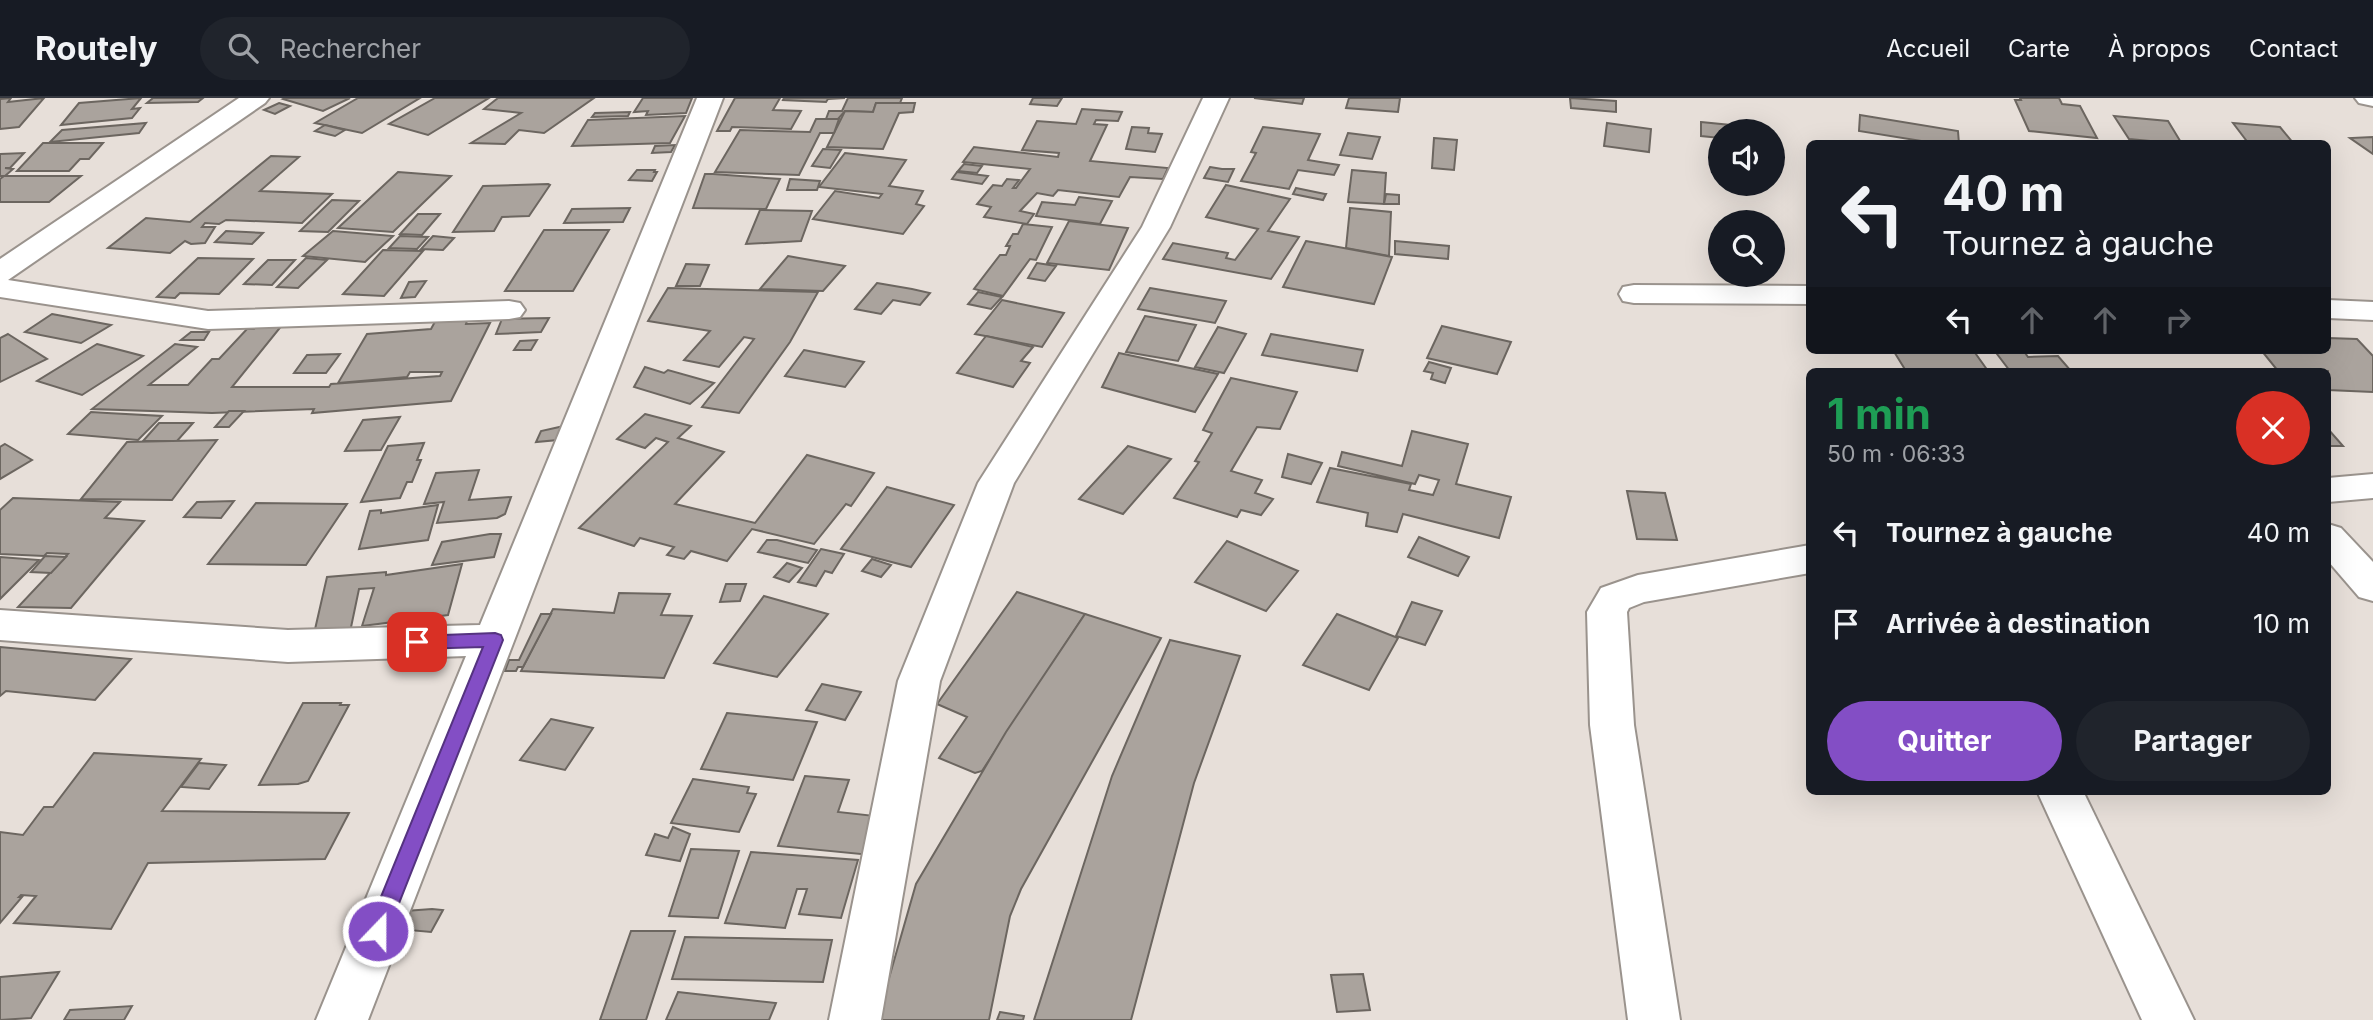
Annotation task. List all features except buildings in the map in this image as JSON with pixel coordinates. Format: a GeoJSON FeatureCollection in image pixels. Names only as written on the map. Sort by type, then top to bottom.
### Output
{"type":"FeatureCollection","features":[{"type":"Feature","properties":{"kind":"street"},"geometry":{"type":"LineString","coordinates":[[0,273],[256,98]]}},
{"type":"Feature","properties":{"kind":"street"},"geometry":{"type":"LineString","coordinates":[[342,1020],[710,98]]}},
{"type":"Feature","properties":{"kind":"street"},"geometry":{"type":"LineString","coordinates":[[855,1020],[919,681],[996,483],[1156,227],[1216,98]]}},
{"type":"Feature","properties":{"kind":"street"},"geometry":{"type":"LineString","coordinates":[[2368,98],[2373,98]]}},
{"type":"Feature","properties":{"kind":"street"},"geometry":{"type":"LineString","coordinates":[[0,288],[208,320],[509,310]]}},
{"type":"Feature","properties":{"kind":"street"},"geometry":{"type":"LineString","coordinates":[[1634,294],[1806,295]]}},
{"type":"Feature","properties":{"kind":"street"},"geometry":{"type":"LineString","coordinates":[[2331,309],[2373,311]]}},
{"type":"Feature","properties":{"kind":"street"},"geometry":{"type":"LineString","coordinates":[[2331,490],[2373,486]]}},
{"type":"Feature","properties":{"kind":"street"},"geometry":{"type":"LineString","coordinates":[[2331,540],[2373,587]]}},
{"type":"Feature","properties":{"kind":"street"},"geometry":{"type":"LineString","coordinates":[[1654,1020],[1612,726],[1606,612],[1615,598],[1637,589],[1806,560]]}},
{"type":"Feature","properties":{"kind":"street"},"geometry":{"type":"LineString","coordinates":[[0,625],[288,646],[495,640]]}},
{"type":"Feature","properties":{"kind":"street"},"geometry":{"type":"LineString","coordinates":[[2062,795],[2168,1020]]}},
{"type":"Feature","properties":{"kind":"route"},"geometry":{"type":"LineString","coordinates":[[378,931],[495,640],[417,642]]}}]}
